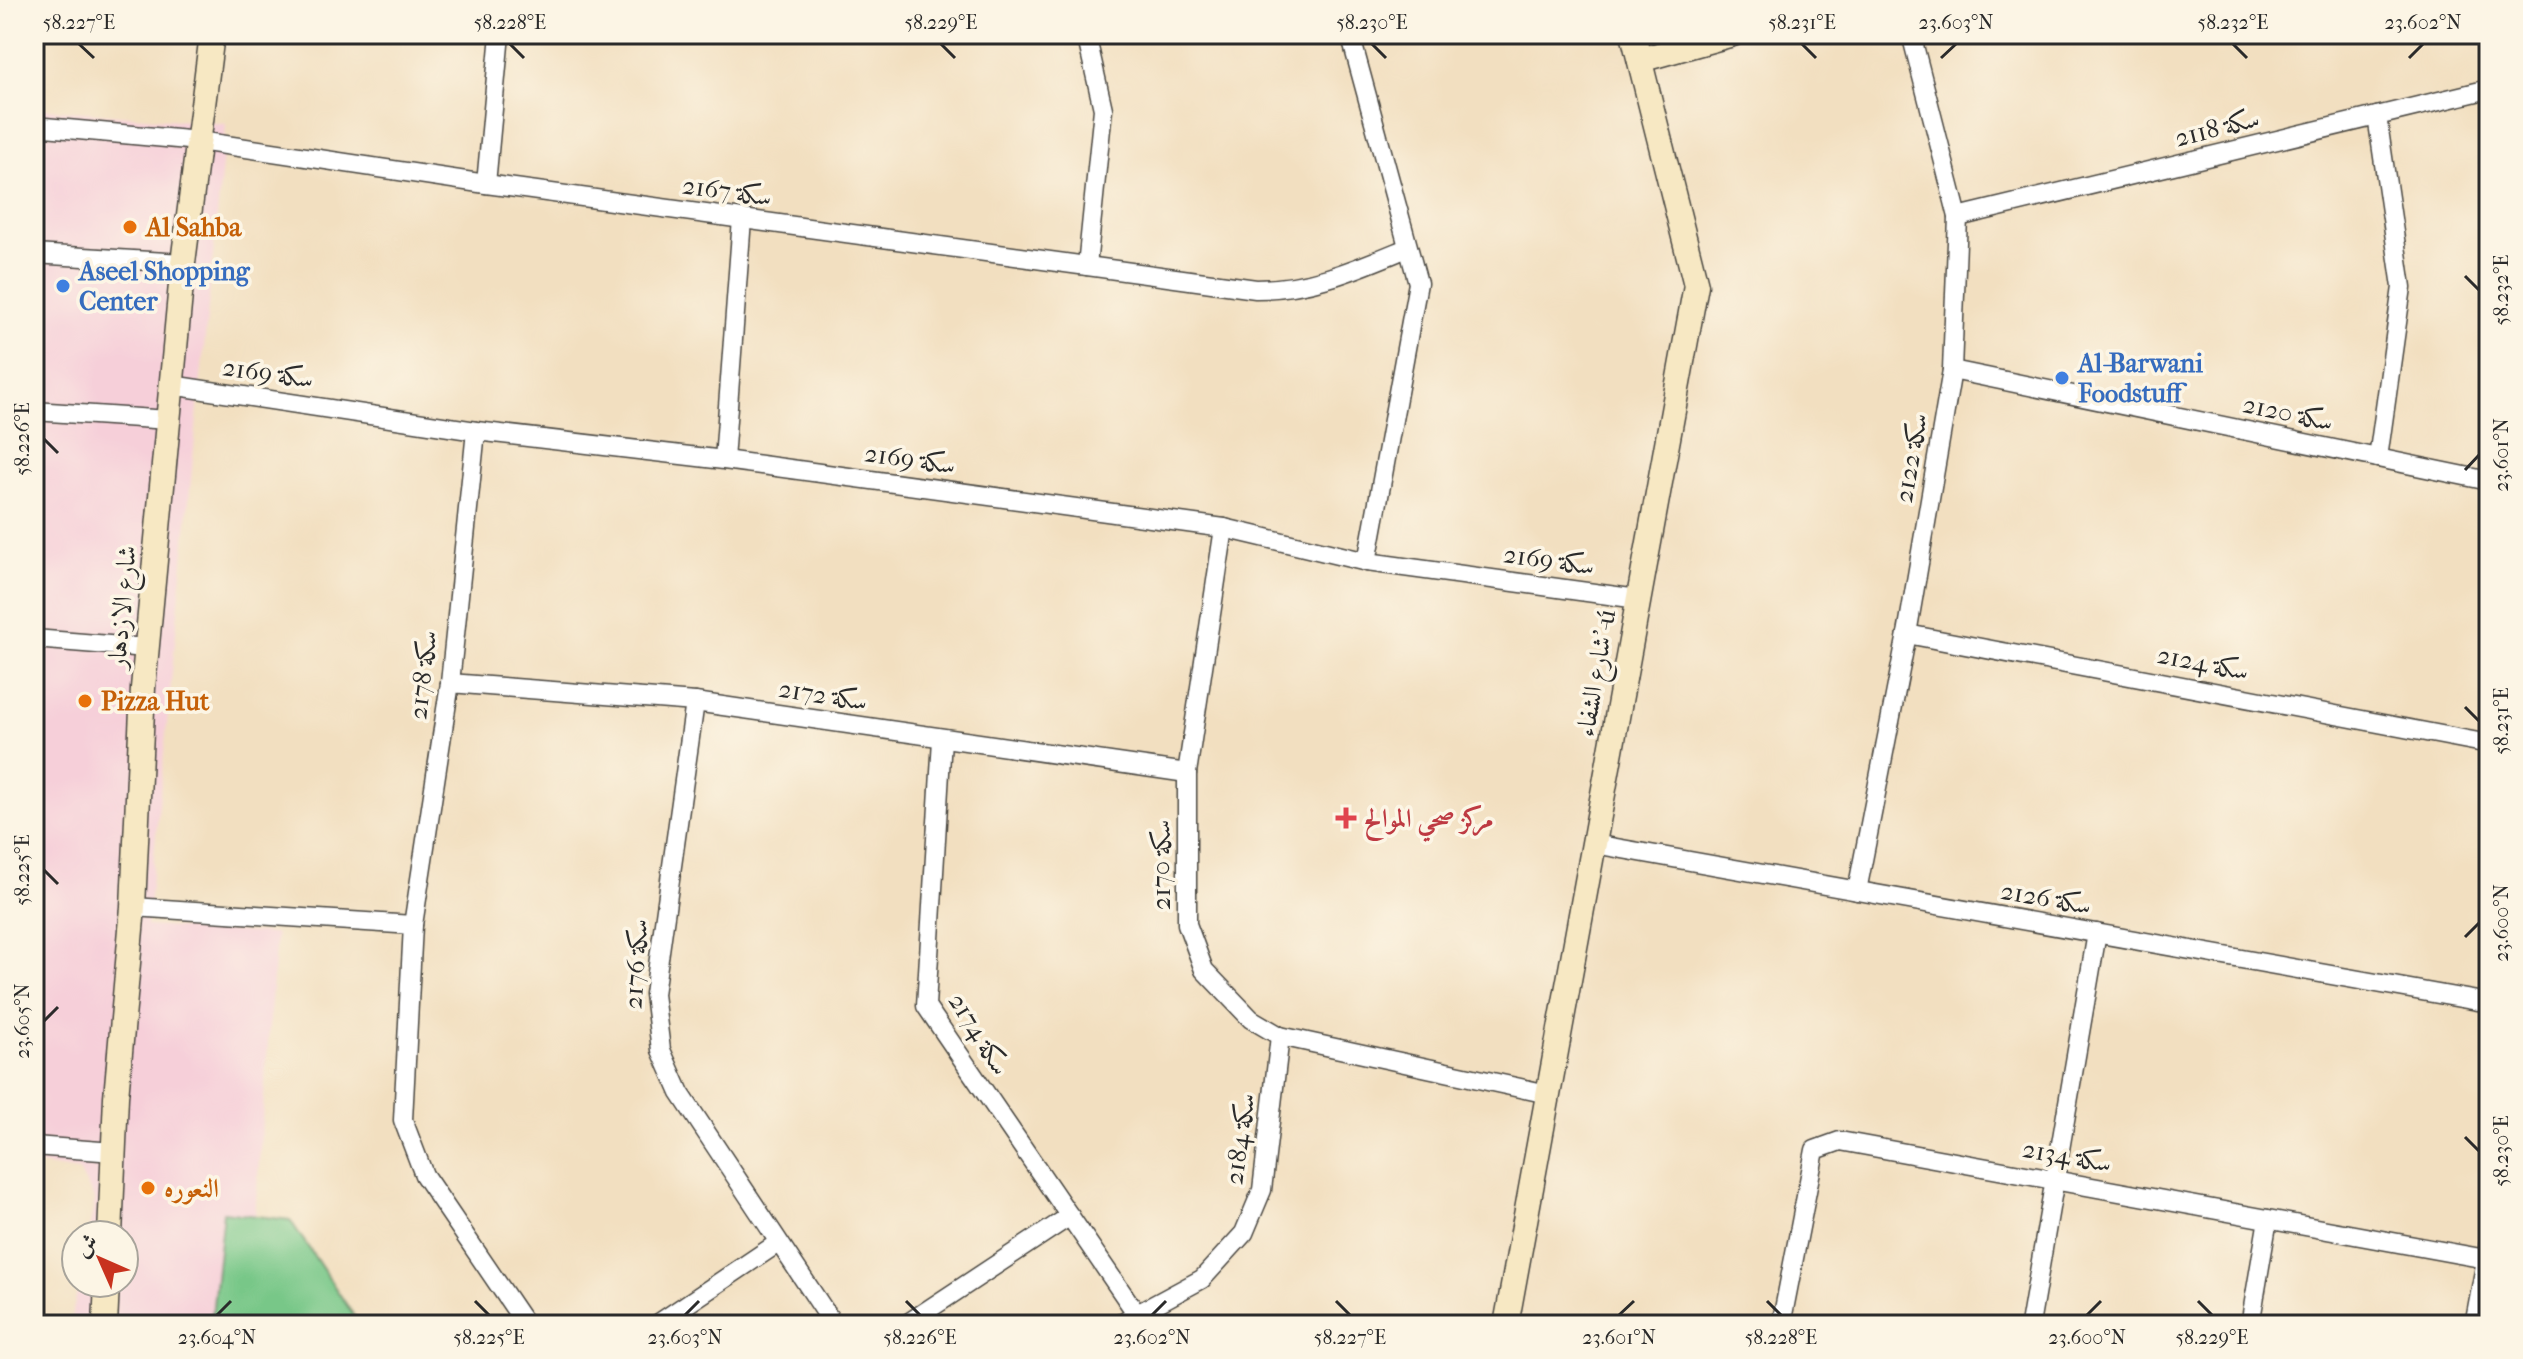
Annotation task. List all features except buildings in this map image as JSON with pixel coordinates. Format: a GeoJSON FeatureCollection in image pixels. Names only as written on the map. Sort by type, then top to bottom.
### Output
{"type":"FeatureCollection","features":[{"type":"Feature","properties":{"kind":"street","name":"شارع الازدهار"},"geometry":{"type":"LineString","coordinates":[[111,1219],[133,907],[147,648],[183,263],[212,34]]}},
{"type":"Feature","properties":{"kind":"street"},"geometry":{"type":"LineString","coordinates":[[486,184],[500,34]]}},
{"type":"Feature","properties":{"kind":"street"},"geometry":{"type":"LineString","coordinates":[[1086,34],[1103,109],[1087,266]]}},
{"type":"Feature","properties":{"kind":"street"},"geometry":{"type":"LineString","coordinates":[[1350,34],[1418,283],[1367,562]]}},
{"type":"Feature","properties":{"kind":"street","name":"شارع الشفاء'-ú"},"geometry":{"type":"LineString","coordinates":[[1506,1325],[1696,285],[1633,34]]}},
{"type":"Feature","properties":{"kind":"street"},"geometry":{"type":"LineString","coordinates":[[1640,60],[1733,34]]}},
{"type":"Feature","properties":{"kind":"street","name":"سكة 2122"},"geometry":{"type":"LineString","coordinates":[[1857,891],[1907,634],[1952,370],[1958,217],[1911,34]]}},
{"type":"Feature","properties":{"kind":"street","name":"سكة 2118"},"geometry":{"type":"LineString","coordinates":[[1958,217],[2489,89]]}},
{"type":"Feature","properties":{"kind":"street"},"geometry":{"type":"LineString","coordinates":[[2377,116],[2402,287],[2378,458]]}},
{"type":"Feature","properties":{"kind":"street","name":"سكة 2167"},"geometry":{"type":"LineString","coordinates":[[34,126],[199,141],[486,184],[1256,289],[1292,289],[1333,280],[1407,248]]}},
{"type":"Feature","properties":{"kind":"street"},"geometry":{"type":"LineString","coordinates":[[724,460],[742,219]]}},
{"type":"Feature","properties":{"kind":"street"},"geometry":{"type":"LineString","coordinates":[[34,254],[183,263]]}},
{"type":"Feature","properties":{"kind":"street","name":"سكة 2120"},"geometry":{"type":"LineString","coordinates":[[1952,370],[2489,481]]}},
{"type":"Feature","properties":{"kind":"street","name":"سكة 2169"},"geometry":{"type":"LineString","coordinates":[[171,385],[476,431],[724,460],[1224,528],[1367,562],[1638,599]]}},
{"type":"Feature","properties":{"kind":"street"},"geometry":{"type":"LineString","coordinates":[[34,411],[169,420]]}},
{"type":"Feature","properties":{"kind":"street","name":"سكة 2178"},"geometry":{"type":"LineString","coordinates":[[476,431],[450,683],[413,925],[403,1120],[424,1175],[526,1325]]}},
{"type":"Feature","properties":{"kind":"street","name":"سكة 2170"},"geometry":{"type":"LineString","coordinates":[[1224,528],[1187,773],[1187,924],[1204,970],[1251,1019],[1280,1036],[1548,1094]]}},
{"type":"Feature","properties":{"kind":"street","name":"سكة 2124"},"geometry":{"type":"LineString","coordinates":[[1907,634],[2489,744]]}},
{"type":"Feature","properties":{"kind":"street"},"geometry":{"type":"LineString","coordinates":[[34,639],[147,648]]}},
{"type":"Feature","properties":{"kind":"street","name":"سكة 2172"},"geometry":{"type":"LineString","coordinates":[[450,683],[695,702],[1187,773]]}},
{"type":"Feature","properties":{"kind":"street","name":"سكة 2176"},"geometry":{"type":"LineString","coordinates":[[695,702],[654,994],[661,1050],[680,1093],[834,1325]]}},
{"type":"Feature","properties":{"kind":"street","name":"سكة 2174"},"geometry":{"type":"LineString","coordinates":[[942,739],[926,1006],[1136,1313]]}},
{"type":"Feature","properties":{"kind":"street","name":"سكة 2126"},"geometry":{"type":"LineString","coordinates":[[1594,844],[2489,1003]]}},
{"type":"Feature","properties":{"kind":"street"},"geometry":{"type":"LineString","coordinates":[[133,907],[413,925]]}},
{"type":"Feature","properties":{"kind":"street"},"geometry":{"type":"LineString","coordinates":[[2030,1325],[2097,933]]}},
{"type":"Feature","properties":{"kind":"street","name":"سكة 2184"},"geometry":{"type":"LineString","coordinates":[[1117,1325],[1202,1279],[1244,1233],[1262,1190],[1280,1036]]}},
{"type":"Feature","properties":{"kind":"street","name":"سكة 2134"},"geometry":{"type":"LineString","coordinates":[[1781,1325],[1815,1150],[1840,1141],[2268,1219],[2488,1251]]}},
{"type":"Feature","properties":{"kind":"street"},"geometry":{"type":"LineString","coordinates":[[34,1146],[114,1152]]}},
{"type":"Feature","properties":{"kind":"street"},"geometry":{"type":"LineString","coordinates":[[905,1325],[1070,1216]]}},
{"type":"Feature","properties":{"kind":"street"},"geometry":{"type":"LineString","coordinates":[[2250,1325],[2268,1219]]}},
{"type":"Feature","properties":{"kind":"street"},"geometry":{"type":"LineString","coordinates":[[667,1322],[778,1243]]}},
{"type":"Feature","properties":{"kind":"street"},"geometry":{"type":"LineString","coordinates":[[2474,1325],[2488,1251]]}},
{"type":"Feature","properties":{"kind":"street"},"geometry":{"type":"LineString","coordinates":[[105,1325],[106,1299]]}},
{"type":"Feature","properties":{"kind":"shaded area"},"geometry":{"type":"Polygon","coordinates":[[[34,108],[226,124],[147,926],[276,934],[255,1215],[223,1213],[211,1325],[70,1325],[76,1299],[140,1299],[140,1219],[91,1219],[95,1200],[79,1171],[34,1164],[34,108]]]}},
{"type":"Feature","properties":{"kind":"green space"},"geometry":{"type":"Polygon","coordinates":[[[223,1212],[290,1220],[360,1325],[211,1325],[223,1212]]]}},
{"type":"Feature","properties":{"kind":"place","name":"Al Sahba"},"geometry":{"type":"Point","coordinates":[130,227]}},
{"type":"Feature","properties":{"kind":"place","name":"Aseel Shopping Center"},"geometry":{"type":"Point","coordinates":[63,286]}},
{"type":"Feature","properties":{"kind":"place","name":"Al-Barwani Foodstuff"},"geometry":{"type":"Point","coordinates":[2062,378]}},
{"type":"Feature","properties":{"kind":"place","name":"Pizza Hut"},"geometry":{"type":"Point","coordinates":[85,701]}},
{"type":"Feature","properties":{"kind":"place","name":"مركز صحي الموالح"},"geometry":{"type":"Point","coordinates":[1346,818]}},
{"type":"Feature","properties":{"kind":"place","name":"النعوره"},"geometry":{"type":"Point","coordinates":[148,1188]}}]}
